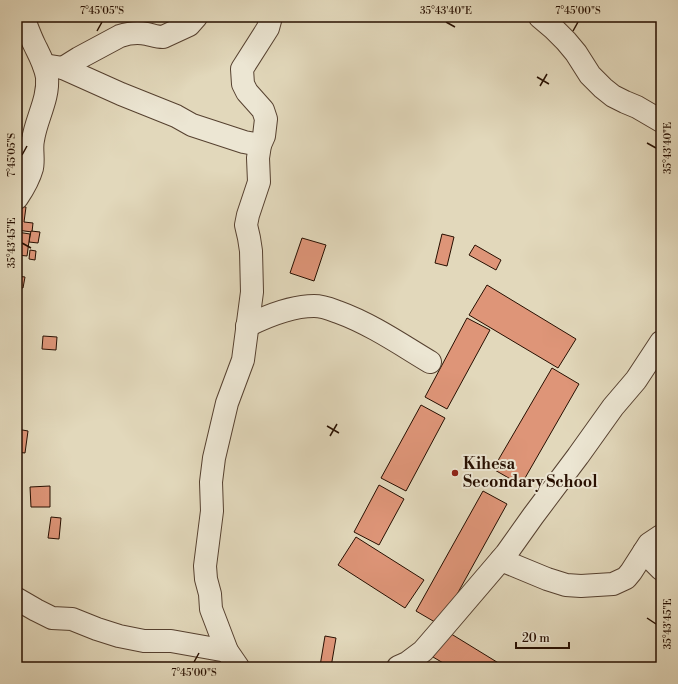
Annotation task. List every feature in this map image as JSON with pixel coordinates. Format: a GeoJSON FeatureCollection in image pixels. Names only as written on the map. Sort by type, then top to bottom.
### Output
{"type":"FeatureCollection","features":[{"type":"Feature","properties":{"kind":"street"},"geometry":{"type":"LineString","coordinates":[[23,17],[35,46],[53,66],[176,116],[192,125],[244,142],[260,145]]}},
{"type":"Feature","properties":{"kind":"street"},"geometry":{"type":"LineString","coordinates":[[17,198],[29,177],[32,166],[32,142],[44,102],[47,88],[47,78],[53,66],[79,58],[120,36],[127,34],[145,33],[163,37],[189,25],[196,17]]}},
{"type":"Feature","properties":{"kind":"street"},"geometry":{"type":"LineString","coordinates":[[233,659],[211,609],[210,594],[206,580],[206,566],[212,511],[211,482],[214,458],[227,403],[243,360],[252,292],[250,238],[246,225],[259,182],[258,158],[260,145],[264,136],[266,119],[263,110],[247,92],[243,84],[242,69],[268,28],[270,17]]}},
{"type":"Feature","properties":{"kind":"street"},"geometry":{"type":"LineString","coordinates":[[540,17],[554,28],[566,41],[576,53],[590,75],[603,88],[613,96],[661,120]]}},
{"type":"Feature","properties":{"kind":"street"},"geometry":{"type":"LineString","coordinates":[[247,326],[283,311],[314,306],[324,307],[354,318],[430,362]]}},
{"type":"Feature","properties":{"kind":"street"},"geometry":{"type":"LineString","coordinates":[[398,667],[407,663],[423,651],[502,560],[613,407],[636,380],[661,342]]}},
{"type":"Feature","properties":{"kind":"street"},"geometry":{"type":"LineString","coordinates":[[502,560],[547,579],[566,585],[581,586],[613,584],[626,578],[649,544],[661,536]]}},
{"type":"Feature","properties":{"kind":"street"},"geometry":{"type":"LineString","coordinates":[[644,552],[661,569]]}},
{"type":"Feature","properties":{"kind":"street"},"geometry":{"type":"LineString","coordinates":[[17,599],[52,618],[72,619],[119,636],[144,641],[171,641],[190,644],[233,659]]}},
{"type":"Feature","properties":{"kind":"building"},"geometry":{"type":"Polygon","coordinates":[[[17,206],[26,207],[24,222],[33,223],[32,232],[17,230],[17,206]]]}},
{"type":"Feature","properties":{"kind":"building"},"geometry":{"type":"Polygon","coordinates":[[[31,231],[40,232],[38,243],[29,242],[31,231]]]}},
{"type":"Feature","properties":{"kind":"building"},"geometry":{"type":"Polygon","coordinates":[[[17,232],[30,234],[27,256],[17,255],[17,232]]]}},
{"type":"Feature","properties":{"kind":"building"},"geometry":{"type":"Polygon","coordinates":[[[442,234],[454,237],[447,266],[435,263],[442,234]]]}},
{"type":"Feature","properties":{"kind":"building"},"geometry":{"type":"Polygon","coordinates":[[[302,238],[326,245],[314,281],[290,273],[302,238]]]}},
{"type":"Feature","properties":{"kind":"building"},"geometry":{"type":"Polygon","coordinates":[[[475,245],[501,260],[496,270],[469,255],[475,245]]]}},
{"type":"Feature","properties":{"kind":"building"},"geometry":{"type":"Polygon","coordinates":[[[30,250],[36,251],[35,260],[29,259],[30,250]]]}},
{"type":"Feature","properties":{"kind":"building"},"geometry":{"type":"Polygon","coordinates":[[[17,276],[25,277],[23,288],[17,287],[17,276]]]}},
{"type":"Feature","properties":{"kind":"building"},"geometry":{"type":"Polygon","coordinates":[[[487,285],[576,339],[558,368],[469,315],[487,285]]]}},
{"type":"Feature","properties":{"kind":"building"},"geometry":{"type":"Polygon","coordinates":[[[467,318],[490,330],[447,409],[425,397],[467,318]]]}},
{"type":"Feature","properties":{"kind":"building"},"geometry":{"type":"Polygon","coordinates":[[[43,336],[57,337],[56,350],[42,349],[43,336]]]}},
{"type":"Feature","properties":{"kind":"building"},"geometry":{"type":"Polygon","coordinates":[[[552,368],[579,384],[521,485],[493,469],[552,368]]]}},
{"type":"Feature","properties":{"kind":"building"},"geometry":{"type":"Polygon","coordinates":[[[421,405],[445,418],[406,491],[381,478],[421,405]]]}},
{"type":"Feature","properties":{"kind":"building"},"geometry":{"type":"Polygon","coordinates":[[[17,429],[28,431],[25,453],[17,452],[17,429]]]}},
{"type":"Feature","properties":{"kind":"building"},"geometry":{"type":"Polygon","coordinates":[[[379,485],[404,499],[379,545],[354,532],[379,485]]]}},
{"type":"Feature","properties":{"kind":"building"},"geometry":{"type":"Polygon","coordinates":[[[50,486],[50,507],[31,507],[30,487],[50,486]]]}},
{"type":"Feature","properties":{"kind":"building"},"geometry":{"type":"Polygon","coordinates":[[[483,491],[507,504],[440,625],[416,611],[483,491]]]}},
{"type":"Feature","properties":{"kind":"building"},"geometry":{"type":"Polygon","coordinates":[[[51,517],[61,518],[59,539],[48,538],[51,517]]]}},
{"type":"Feature","properties":{"kind":"building"},"geometry":{"type":"Polygon","coordinates":[[[356,537],[424,580],[405,608],[338,565],[356,537]]]}},
{"type":"Feature","properties":{"kind":"building"},"geometry":{"type":"Polygon","coordinates":[[[448,632],[505,667],[450,667],[433,657],[448,632]]]}},
{"type":"Feature","properties":{"kind":"building"},"geometry":{"type":"Polygon","coordinates":[[[325,636],[336,638],[331,667],[320,666],[325,636]]]}},
{"type":"Feature","properties":{"kind":"place","name":"Kihesa Secondary School"},"geometry":{"type":"Point","coordinates":[455,473]}}]}
